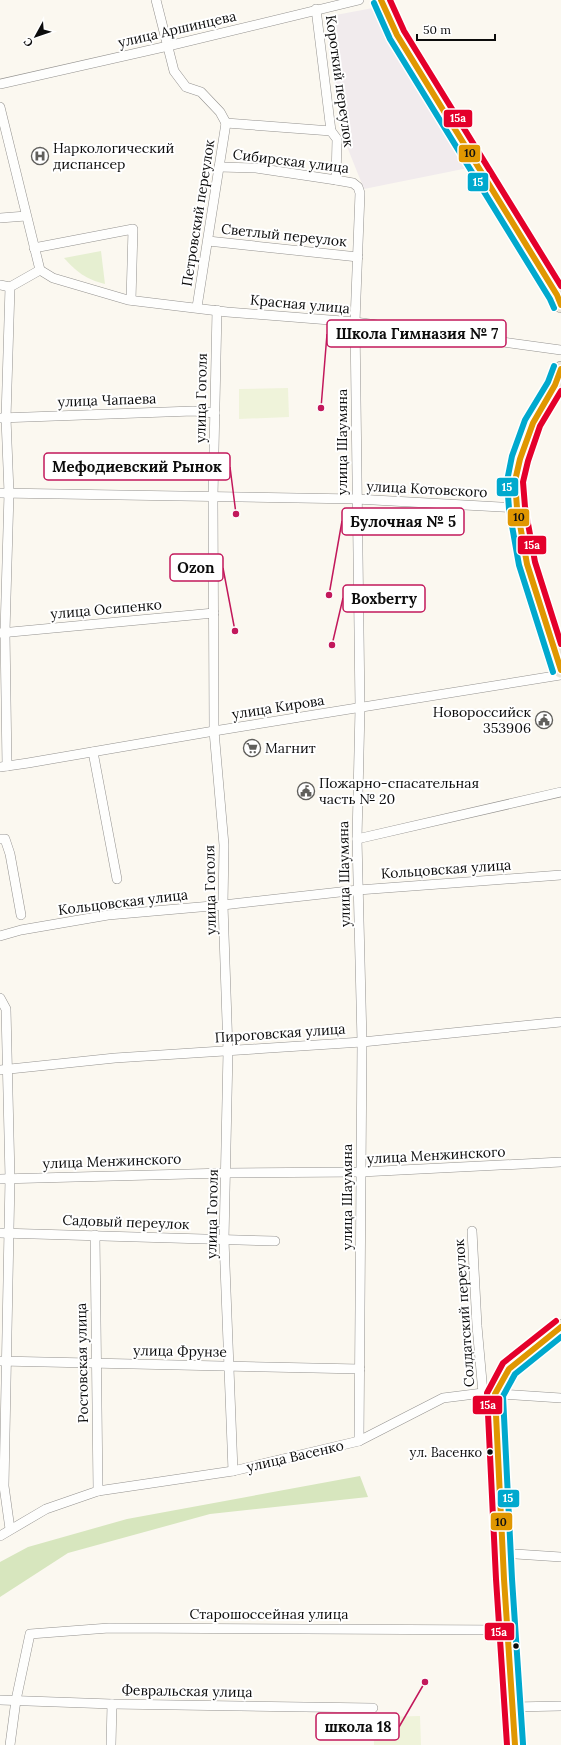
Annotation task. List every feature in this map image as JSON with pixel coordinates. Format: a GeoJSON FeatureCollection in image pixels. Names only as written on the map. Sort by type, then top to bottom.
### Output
{"type":"FeatureCollection","features":[{"type":"Feature","properties":{"kind":"main road"},"geometry":{"type":"LineString","coordinates":[[381,0],[397,35],[557,295],[561,305]]}},
{"type":"Feature","properties":{"kind":"main road"},"geometry":{"type":"LineString","coordinates":[[561,369],[555,384],[533,423],[520,459],[515,481],[516,508],[527,564],[561,670]]}},
{"type":"Feature","properties":{"kind":"main road"},"geometry":{"type":"LineString","coordinates":[[515,1745],[502,1552],[489,1394],[509,1369],[561,1327]]}},
{"type":"Feature","properties":{"kind":"street"},"geometry":{"type":"LineString","coordinates":[[156,0],[174,71],[186,87],[201,92],[220,112],[226,123],[331,131]]}},
{"type":"Feature","properties":{"kind":"street","name":"улица Аршинцева"},"geometry":{"type":"LineString","coordinates":[[0,84],[168,46],[316,9],[359,0]]}},
{"type":"Feature","properties":{"kind":"street","name":"Короткий переулок"},"geometry":{"type":"LineString","coordinates":[[316,9],[331,131],[337,139],[336,180]]}},
{"type":"Feature","properties":{"kind":"street"},"geometry":{"type":"LineString","coordinates":[[0,107],[40,270],[10,286],[0,284]]}},
{"type":"Feature","properties":{"kind":"street","name":"Петровский переулок"},"geometry":{"type":"LineString","coordinates":[[197,307],[226,123]]}},
{"type":"Feature","properties":{"kind":"street","name":"Сибирская улица"},"geometry":{"type":"LineString","coordinates":[[220,167],[256,168],[353,183],[358,187]]}},
{"type":"Feature","properties":{"kind":"street","name":"улица Шаумяна"},"geometry":{"type":"LineString","coordinates":[[358,187],[360,193],[356,322],[356,499],[360,708],[357,840],[362,1042],[360,1441]]}},
{"type":"Feature","properties":{"kind":"street"},"geometry":{"type":"LineString","coordinates":[[0,218],[26,216]]}},
{"type":"Feature","properties":{"kind":"street"},"geometry":{"type":"LineString","coordinates":[[34,248],[133,229],[131,300]]}},
{"type":"Feature","properties":{"kind":"street","name":"Светлый переулок"},"geometry":{"type":"LineString","coordinates":[[208,241],[358,257]]}},
{"type":"Feature","properties":{"kind":"street","name":"Красная улица"},"geometry":{"type":"LineString","coordinates":[[40,270],[53,278],[131,300],[217,310],[356,322],[561,350]]}},
{"type":"Feature","properties":{"kind":"street"},"geometry":{"type":"LineString","coordinates":[[4,766],[3,418],[10,286]]}},
{"type":"Feature","properties":{"kind":"street","name":"улица Гоголя"},"geometry":{"type":"LineString","coordinates":[[217,310],[213,497],[214,730],[224,844],[223,905],[228,1051],[224,1240],[232,1471]]}},
{"type":"Feature","properties":{"kind":"street","name":"улица Чапаева"},"geometry":{"type":"LineString","coordinates":[[3,418],[194,411],[215,413]]}},
{"type":"Feature","properties":{"kind":"street","name":"улица Котовского"},"geometry":{"type":"LineString","coordinates":[[4,493],[356,499],[516,508]]}},
{"type":"Feature","properties":{"kind":"street","name":"улица Осипенко"},"geometry":{"type":"LineString","coordinates":[[3,632],[214,613]]}},
{"type":"Feature","properties":{"kind":"street","name":"улица Кирова"},"geometry":{"type":"LineString","coordinates":[[4,766],[93,752],[214,730],[561,675]]}},
{"type":"Feature","properties":{"kind":"street"},"geometry":{"type":"LineString","coordinates":[[93,752],[117,879]]}},
{"type":"Feature","properties":{"kind":"street"},"geometry":{"type":"LineString","coordinates":[[357,840],[561,792]]}},
{"type":"Feature","properties":{"kind":"street"},"geometry":{"type":"LineString","coordinates":[[0,839],[5,839],[10,854],[21,915]]}},
{"type":"Feature","properties":{"kind":"street","name":"Кольцовская улица"},"geometry":{"type":"LineString","coordinates":[[0,936],[21,930],[108,915],[223,905],[358,890],[561,875]]}},
{"type":"Feature","properties":{"kind":"street"},"geometry":{"type":"LineString","coordinates":[[0,998],[6,1009],[4,1069],[10,1178],[10,1232],[3,1361],[2,1486],[10,1530]]}},
{"type":"Feature","properties":{"kind":"street","name":"Пироговская улица"},"geometry":{"type":"LineString","coordinates":[[4,1069],[115,1058],[362,1042],[561,1022]]}},
{"type":"Feature","properties":{"kind":"street","name":"улица Менжинского"},"geometry":{"type":"LineString","coordinates":[[0,1179],[226,1172],[361,1172],[561,1162]]}},
{"type":"Feature","properties":{"kind":"street","name":"Солдатский переулок"},"geometry":{"type":"LineString","coordinates":[[472,1231],[477,1326],[489,1394]]}},
{"type":"Feature","properties":{"kind":"street","name":"Садовый переулок"},"geometry":{"type":"LineString","coordinates":[[0,1233],[10,1232],[275,1241]]}},
{"type":"Feature","properties":{"kind":"street","name":"Ростовская улица"},"geometry":{"type":"LineString","coordinates":[[95,1235],[98,1491]]}},
{"type":"Feature","properties":{"kind":"street","name":"улица Фрунзе"},"geometry":{"type":"LineString","coordinates":[[3,1361],[360,1369]]}},
{"type":"Feature","properties":{"kind":"street","name":"улица Васенко"},"geometry":{"type":"LineString","coordinates":[[0,1536],[46,1509],[98,1491],[232,1471],[360,1441],[443,1398],[489,1394],[561,1398]]}},
{"type":"Feature","properties":{"kind":"street"},"geometry":{"type":"LineString","coordinates":[[502,1552],[561,1556]]}},
{"type":"Feature","properties":{"kind":"street","name":"Старошоссейная улица"},"geometry":{"type":"LineString","coordinates":[[16,1700],[30,1634],[108,1628],[507,1630]]}},
{"type":"Feature","properties":{"kind":"street","name":"Февральская улица"},"geometry":{"type":"LineString","coordinates":[[0,1700],[112,1704],[373,1708]]}},
{"type":"Feature","properties":{"kind":"street"},"geometry":{"type":"LineString","coordinates":[[10,1745],[16,1700]]}},
{"type":"Feature","properties":{"kind":"street"},"geometry":{"type":"LineString","coordinates":[[111,1745],[112,1704]]}},
{"type":"Feature","properties":{"kind":"street"},"geometry":{"type":"LineString","coordinates":[[512,1707],[561,1706]]}},
{"type":"Feature","properties":{"kind":"shaded area"},"geometry":{"type":"Polygon","coordinates":[[[373,8],[468,168],[364,189],[342,134],[325,17],[373,8]]]}},
{"type":"Feature","properties":{"kind":"green space"},"geometry":{"type":"Polygon","coordinates":[[[101,251],[105,284],[92,280],[82,274],[64,258],[101,251]]]}},
{"type":"Feature","properties":{"kind":"green space"},"geometry":{"type":"Polygon","coordinates":[[[288,388],[289,417],[239,419],[239,389],[288,388]]]}},
{"type":"Feature","properties":{"kind":"green space"},"geometry":{"type":"Polygon","coordinates":[[[360,1476],[368,1497],[210,1514],[68,1553],[0,1597],[0,1562],[28,1547],[127,1519],[360,1476]]]}},
{"type":"Feature","properties":{"kind":"green space"},"geometry":{"type":"Polygon","coordinates":[[[420,1716],[421,1745],[374,1745],[373,1717],[420,1716]]]}},
{"type":"Feature","properties":{"kind":"transit line","name":"10"},"geometry":{"type":"LineString","coordinates":[[381,0],[397,35],[557,295],[561,305]]}},
{"type":"Feature","properties":{"kind":"transit line","name":"15а"},"geometry":{"type":"LineString","coordinates":[[390,0],[404,31],[561,286]]}},
{"type":"Feature","properties":{"kind":"transit line","name":"15"},"geometry":{"type":"LineString","coordinates":[[374,3],[390,39],[550,299],[554,308]]}},
{"type":"Feature","properties":{"kind":"transit line","name":"15"},"geometry":{"type":"LineString","coordinates":[[553,672],[519,565],[509,509],[507,481],[512,456],[525,420],[548,382],[554,366]]}},
{"type":"Feature","properties":{"kind":"transit line","name":"10"},"geometry":{"type":"LineString","coordinates":[[561,369],[555,385],[533,423],[520,459],[515,481],[517,508],[527,564],[561,670]]}},
{"type":"Feature","properties":{"kind":"transit line","name":"15а"},"geometry":{"type":"LineString","coordinates":[[561,391],[540,426],[528,461],[523,482],[525,507],[535,562],[561,644]]}},
{"type":"Feature","properties":{"kind":"transit line","name":"15а"},"geometry":{"type":"LineString","coordinates":[[507,1745],[496,1579],[487,1393],[503,1363],[556,1321]]}},
{"type":"Feature","properties":{"kind":"transit line","name":"10"},"geometry":{"type":"LineString","coordinates":[[515,1745],[504,1579],[495,1394],[509,1369],[561,1327]]}},
{"type":"Feature","properties":{"kind":"transit line","name":"15"},"geometry":{"type":"LineString","coordinates":[[523,1744],[512,1579],[503,1396],[515,1374],[561,1337]]}},
{"type":"Feature","properties":{"kind":"place","name":"Наркологический диспансер"},"geometry":{"type":"Point","coordinates":[40,156]}},
{"type":"Feature","properties":{"kind":"place","name":"Школа Гимназия № 7"},"geometry":{"type":"Point","coordinates":[321,408]}},
{"type":"Feature","properties":{"kind":"place","name":"Мефодиевский Рынок"},"geometry":{"type":"Point","coordinates":[236,514]}},
{"type":"Feature","properties":{"kind":"place","name":"Булочная № 5"},"geometry":{"type":"Point","coordinates":[329,595]}},
{"type":"Feature","properties":{"kind":"place","name":"Ozon"},"geometry":{"type":"Point","coordinates":[235,631]}},
{"type":"Feature","properties":{"kind":"place","name":"Boxberry"},"geometry":{"type":"Point","coordinates":[332,645]}},
{"type":"Feature","properties":{"kind":"place","name":"Новороссийск 353906"},"geometry":{"type":"Point","coordinates":[544,720]}},
{"type":"Feature","properties":{"kind":"place","name":"Магнит"},"geometry":{"type":"Point","coordinates":[252,748]}},
{"type":"Feature","properties":{"kind":"place","name":"Пожарно-спасательная часть № 20"},"geometry":{"type":"Point","coordinates":[306,791]}},
{"type":"Feature","properties":{"kind":"place","name":"ул. Васенко"},"geometry":{"type":"Point","coordinates":[490,1452]}},
{"type":"Feature","properties":{"kind":"place","name":"школа 18"},"geometry":{"type":"Point","coordinates":[425,1682]}}]}
